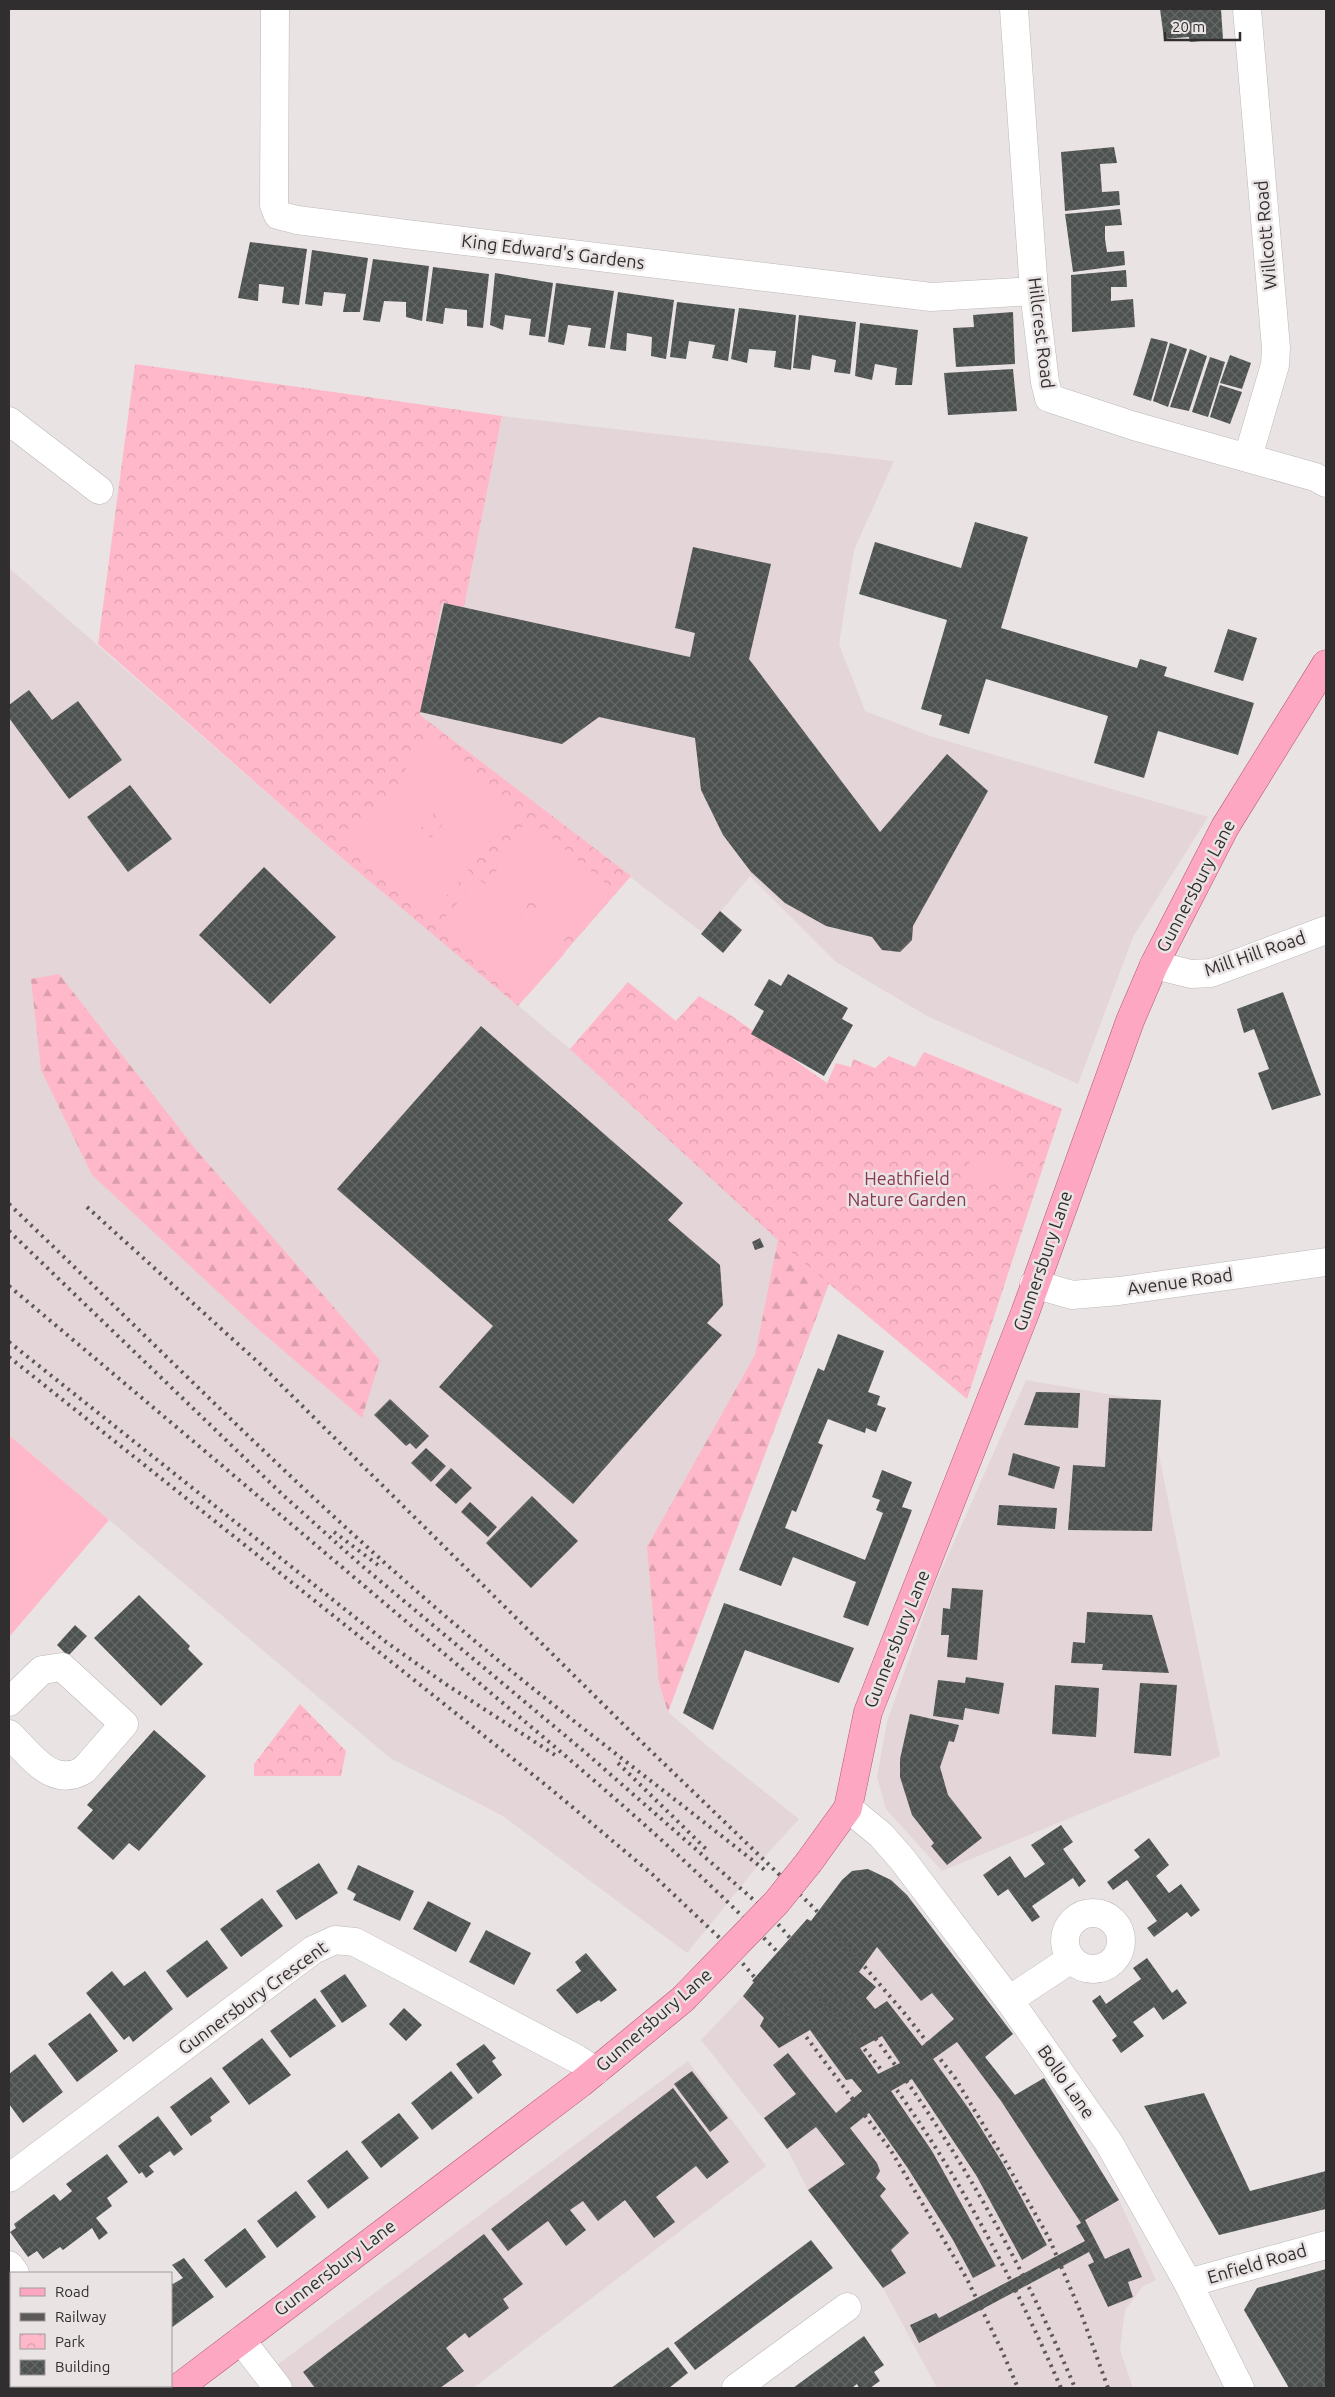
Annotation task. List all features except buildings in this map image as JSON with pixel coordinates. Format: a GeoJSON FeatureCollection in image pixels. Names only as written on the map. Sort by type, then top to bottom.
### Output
{"type":"FeatureCollection","features":[{"type":"Feature","properties":{"kind":"main road","name":"Gunnersbury Lane"},"geometry":{"type":"LineString","coordinates":[[178,2388],[596,2070],[683,1999],[776,1903],[809,1862],[848,1808],[868,1712],[965,1469],[1130,1021],[1154,965],[1225,828],[1326,664]]}},
{"type":"Feature","properties":{"kind":"street","name":"King Edward's Gardens"},"geometry":{"type":"LineString","coordinates":[[275,9],[274,205],[278,215],[297,220],[406,234],[931,297],[1034,291]]}},
{"type":"Feature","properties":{"kind":"street","name":"Hillcrest Road"},"geometry":{"type":"LineString","coordinates":[[1014,9],[1034,291],[1045,382],[1049,398],[1134,426],[1315,477],[1326,484]]}},
{"type":"Feature","properties":{"kind":"street","name":"Willcott Road"},"geometry":{"type":"LineString","coordinates":[[1247,9],[1276,348],[1275,365],[1248,457]]}},
{"type":"Feature","properties":{"kind":"street"},"geometry":{"type":"LineString","coordinates":[[9,421],[99,490]]}},
{"type":"Feature","properties":{"kind":"street","name":"Mill Hill Road"},"geometry":{"type":"LineString","coordinates":[[1154,965],[1191,974],[1211,973],[1326,930]]}},
{"type":"Feature","properties":{"kind":"street","name":"Avenue Road"},"geometry":{"type":"LineString","coordinates":[[1034,1284],[1072,1295],[1119,1291],[1326,1262]]}},
{"type":"Feature","properties":{"kind":"street"},"geometry":{"type":"LineString","coordinates":[[9,1702],[42,1670],[62,1667],[124,1724],[84,1770],[76,1775],[62,1777],[50,1773],[9,1734]]}},
{"type":"Feature","properties":{"kind":"street","name":"Bollo Lane"},"geometry":{"type":"LineString","coordinates":[[848,1808],[881,1836],[902,1859],[1009,2000],[1109,2144],[1188,2284],[1240,2388]]}},
{"type":"Feature","properties":{"kind":"street","name":"Gunnersbury Crescent"},"geometry":{"type":"LineString","coordinates":[[9,2178],[313,1950],[335,1940],[355,1942],[596,2070]]}},
{"type":"Feature","properties":{"kind":"street"},"geometry":{"type":"LineString","coordinates":[[1009,2000],[1071,1959]]}},
{"type":"Feature","properties":{"kind":"street","name":"Enfield Road"},"geometry":{"type":"LineString","coordinates":[[1188,2284],[1326,2245]]}},
{"type":"Feature","properties":{"kind":"street"},"geometry":{"type":"LineString","coordinates":[[736,2388],[847,2307]]}},
{"type":"Feature","properties":{"kind":"street"},"geometry":{"type":"LineString","coordinates":[[240,2340],[278,2388]]}},
{"type":"Feature","properties":{"kind":"shaded area"},"geometry":{"type":"Polygon","coordinates":[[[502,416],[894,461],[854,550],[839,644],[865,711],[930,736],[1208,817],[1133,937],[1078,1084],[927,1016],[836,962],[750,876],[703,933],[420,715],[442,602],[464,607],[502,416]]]}},
{"type":"Feature","properties":{"kind":"shaded area"},"geometry":{"type":"Polygon","coordinates":[[[9,568],[330,848],[570,1049],[830,1281],[668,1712],[712,1750],[799,1819],[768,1853],[687,1953],[503,1816],[390,1758],[9,1435],[9,568]]]}},
{"type":"Feature","properties":{"kind":"shaded area"},"geometry":{"type":"Polygon","coordinates":[[[1026,1380],[1148,1401],[1220,1756],[942,1871],[886,1809],[877,1777],[887,1722],[934,1587],[1026,1380]]]}},
{"type":"Feature","properties":{"kind":"shaded area"},"geometry":{"type":"Polygon","coordinates":[[[868,1869],[891,1880],[907,1895],[867,1930],[921,2001],[932,1993],[1015,2095],[1044,2078],[1119,2200],[1156,2280],[1143,2286],[1125,2310],[1120,2350],[1133,2388],[937,2388],[883,2288],[808,2190],[787,2149],[701,2040],[743,1996],[752,1981],[807,1919],[811,1921],[842,1880],[852,1871],[868,1869]]]}},
{"type":"Feature","properties":{"kind":"shaded area"},"geometry":{"type":"Polygon","coordinates":[[[688,2061],[766,2166],[473,2388],[288,2388],[273,2368],[688,2061]]]}},
{"type":"Feature","properties":{"kind":"green space"},"geometry":{"type":"Polygon","coordinates":[[[135,364],[502,416],[464,607],[442,603],[420,715],[631,876],[518,1006],[330,848],[98,644],[135,364]]]}},
{"type":"Feature","properties":{"kind":"green space"},"geometry":{"type":"Polygon","coordinates":[[[434,737],[520,811],[483,854],[476,849],[463,865],[469,870],[431,914],[345,840],[383,797],[389,802],[402,786],[396,780],[434,737]],[[434,813],[420,829],[431,838],[445,822],[434,813]]]}},
{"type":"Feature","properties":{"kind":"green space"},"geometry":{"type":"Polygon","coordinates":[[[529,819],[616,892],[578,936],[572,931],[558,947],[565,953],[527,996],[441,922],[478,879],[485,884],[499,868],[492,862],[529,819]],[[530,895],[516,911],[527,920],[541,904],[530,895]]]}},
{"type":"Feature","properties":{"kind":"green space"},"geometry":{"type":"Polygon","coordinates":[[[59,974],[197,1151],[380,1360],[362,1418],[258,1329],[92,1175],[41,1070],[31,979],[59,974]]]}},
{"type":"Feature","properties":{"kind":"green space","name":"Heathfield Nature Garden"},"geometry":{"type":"Polygon","coordinates":[[[628,982],[676,1021],[699,996],[729,1014],[827,1083],[836,1063],[851,1067],[853,1059],[875,1068],[889,1056],[915,1067],[924,1052],[1062,1109],[967,1399],[791,1252],[570,1049],[628,982]]]}},
{"type":"Feature","properties":{"kind":"green space"},"geometry":{"type":"Polygon","coordinates":[[[999,1148],[1011,1178],[980,1189],[969,1162],[999,1148]]]}},
{"type":"Feature","properties":{"kind":"green space"},"geometry":{"type":"Polygon","coordinates":[[[779,1235],[830,1281],[668,1712],[659,1683],[647,1547],[755,1355],[779,1235]]]}},
{"type":"Feature","properties":{"kind":"green space"},"geometry":{"type":"Polygon","coordinates":[[[9,1435],[109,1520],[9,1637],[9,1435]]]}},
{"type":"Feature","properties":{"kind":"green space"},"geometry":{"type":"Polygon","coordinates":[[[300,1704],[346,1751],[341,1776],[254,1776],[254,1764],[300,1704]]]}},
{"type":"Feature","properties":{"kind":"railway"},"geometry":{"type":"LineString","coordinates":[[9,1204],[321,1505],[429,1602],[553,1705],[766,1871]]}},
{"type":"Feature","properties":{"kind":"railway"},"geometry":{"type":"LineString","coordinates":[[87,1207],[260,1364],[627,1728],[815,1909],[906,2015],[955,2078],[1049,2238],[1081,2313],[1108,2388]]}},
{"type":"Feature","properties":{"kind":"railway"},"geometry":{"type":"LineString","coordinates":[[9,1231],[284,1496],[361,1565],[586,1753],[763,1908]]}},
{"type":"Feature","properties":{"kind":"railway"},"geometry":{"type":"LineString","coordinates":[[9,1286],[592,1778],[690,1866],[784,1958],[871,2057],[901,2096],[932,2142],[973,2210],[1011,2280],[1061,2388]]}},
{"type":"Feature","properties":{"kind":"railway"},"geometry":{"type":"LineString","coordinates":[[9,1342],[386,1642],[447,1685],[555,1755]]}},
{"type":"Feature","properties":{"kind":"railway"},"geometry":{"type":"LineString","coordinates":[[9,1357],[552,1790],[652,1874],[725,1943],[807,2038],[890,2149],[967,2279],[1018,2388]]}},
{"type":"Feature","properties":{"kind":"railway"},"geometry":{"type":"LineString","coordinates":[[334,1532],[382,1568]]}},
{"type":"Feature","properties":{"kind":"railway"},"geometry":{"type":"LineString","coordinates":[[618,1763],[709,1852]]}},
{"type":"Feature","properties":{"kind":"railway"},"geometry":{"type":"LineString","coordinates":[[758,1902],[879,2043],[936,2124],[988,2210],[1011,2253],[1055,2342],[1075,2388]]}}]}
